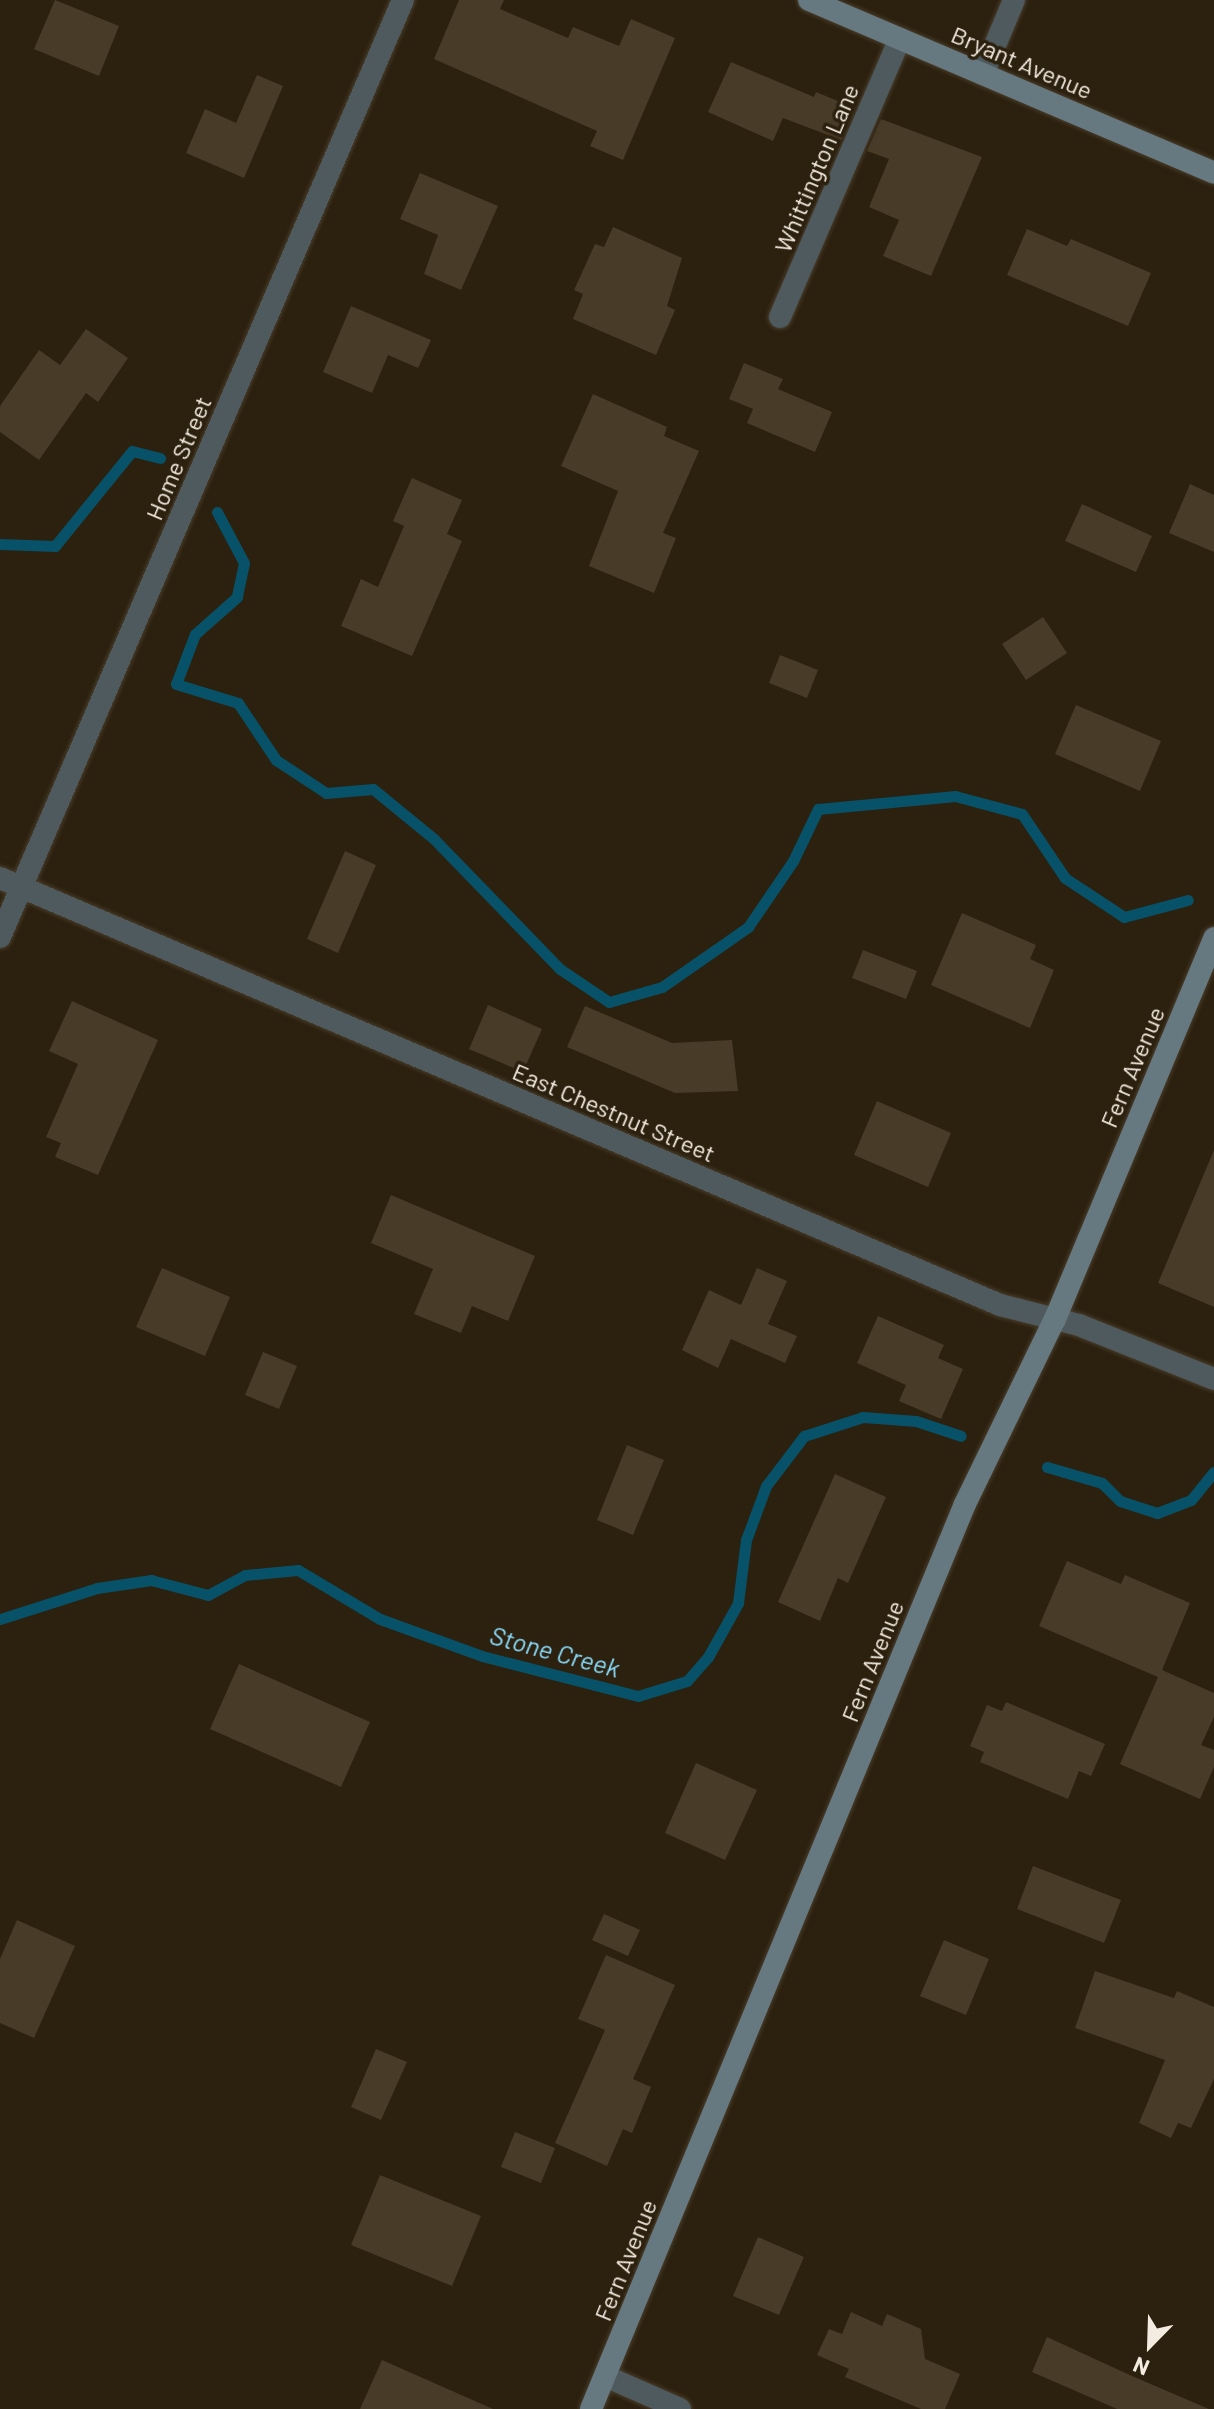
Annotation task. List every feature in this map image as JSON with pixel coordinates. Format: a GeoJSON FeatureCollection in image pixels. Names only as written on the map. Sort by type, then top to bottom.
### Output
{"type":"FeatureCollection","features":[{"type":"Feature","properties":{"kind":"main road","name":"Bryant Avenue"},"geometry":{"type":"LineString","coordinates":[[809,0],[1214,173]]}},
{"type":"Feature","properties":{"kind":"main road","name":"Fern Avenue"},"geometry":{"type":"LineString","coordinates":[[591,2409],[965,1504],[1055,1319],[1214,938]]}},
{"type":"Feature","properties":{"kind":"street","name":"Home Street"},"geometry":{"type":"LineString","coordinates":[[0,937],[403,0]]}},
{"type":"Feature","properties":{"kind":"street"},"geometry":{"type":"LineString","coordinates":[[983,74],[1014,0]]}},
{"type":"Feature","properties":{"kind":"street","name":"Whittington Lane"},"geometry":{"type":"LineString","coordinates":[[780,317],[900,39]]}},
{"type":"Feature","properties":{"kind":"street","name":"East Chestnut Street"},"geometry":{"type":"LineString","coordinates":[[0,878],[1000,1305],[1055,1319],[1214,1379]]}},
{"type":"Feature","properties":{"kind":"street"},"geometry":{"type":"LineString","coordinates":[[605,2376],[680,2409]]}},
{"type":"Feature","properties":{"kind":"building"},"geometry":{"type":"Polygon","coordinates":[[[55,0],[119,26],[99,76],[34,49],[55,0]]]}},
{"type":"Feature","properties":{"kind":"building"},"geometry":{"type":"Polygon","coordinates":[[[459,0],[504,0],[500,9],[568,38],[573,27],[619,46],[631,19],[675,38],[623,160],[590,146],[597,131],[434,59],[459,0]]]}},
{"type":"Feature","properties":{"kind":"building"},"geometry":{"type":"Polygon","coordinates":[[[731,62],[814,97],[816,92],[855,108],[841,140],[783,118],[773,141],[708,112],[731,62]]]}},
{"type":"Feature","properties":{"kind":"building"},"geometry":{"type":"Polygon","coordinates":[[[257,75],[283,86],[244,178],[186,153],[205,109],[236,123],[257,75]]]}},
{"type":"Feature","properties":{"kind":"building"},"geometry":{"type":"Polygon","coordinates":[[[881,119],[982,157],[931,276],[883,256],[899,220],[869,207],[889,159],[867,151],[881,119]]]}},
{"type":"Feature","properties":{"kind":"building"},"geometry":{"type":"Polygon","coordinates":[[[420,173],[498,206],[461,290],[424,274],[438,235],[400,219],[420,173]]]}},
{"type":"Feature","properties":{"kind":"building"},"geometry":{"type":"Polygon","coordinates":[[[613,227],[682,258],[667,306],[675,310],[656,355],[573,319],[583,294],[574,290],[595,244],[604,247],[613,227]]]}},
{"type":"Feature","properties":{"kind":"building"},"geometry":{"type":"Polygon","coordinates":[[[1027,229],[1067,246],[1071,239],[1151,273],[1128,326],[1007,275],[1027,229]]]}},
{"type":"Feature","properties":{"kind":"building"},"geometry":{"type":"Polygon","coordinates":[[[351,306],[431,340],[418,368],[388,355],[372,393],[323,372],[351,306]]]}},
{"type":"Feature","properties":{"kind":"building"},"geometry":{"type":"Polygon","coordinates":[[[86,329],[128,358],[98,402],[86,393],[39,460],[0,432],[0,406],[39,350],[60,365],[86,329]]]}},
{"type":"Feature","properties":{"kind":"building"},"geometry":{"type":"Polygon","coordinates":[[[744,363],[783,379],[778,389],[832,412],[815,452],[747,423],[753,409],[729,399],[744,363]]]}},
{"type":"Feature","properties":{"kind":"building"},"geometry":{"type":"Polygon","coordinates":[[[593,394],[667,427],[664,436],[699,451],[663,533],[676,538],[654,593],[589,566],[618,491],[561,466],[593,394]]]}},
{"type":"Feature","properties":{"kind":"building"},"geometry":{"type":"Polygon","coordinates":[[[412,478],[462,500],[447,534],[462,541],[412,656],[341,626],[361,579],[378,587],[404,526],[393,521],[412,478]]]}},
{"type":"Feature","properties":{"kind":"building"},"geometry":{"type":"Polygon","coordinates":[[[1190,484],[1214,495],[1214,552],[1169,533],[1190,484]]]}},
{"type":"Feature","properties":{"kind":"building"},"geometry":{"type":"Polygon","coordinates":[[[1082,504],[1152,536],[1136,572],[1065,541],[1082,504]]]}},
{"type":"Feature","properties":{"kind":"building"},"geometry":{"type":"Polygon","coordinates":[[[1043,617],[1067,653],[1026,680],[1002,644],[1043,617]]]}},
{"type":"Feature","properties":{"kind":"building"},"geometry":{"type":"Polygon","coordinates":[[[780,655],[818,670],[807,698],[769,683],[780,655]]]}},
{"type":"Feature","properties":{"kind":"building"},"geometry":{"type":"Polygon","coordinates":[[[1076,705],[1161,741],[1140,791],[1055,754],[1076,705]]]}},
{"type":"Feature","properties":{"kind":"building"},"geometry":{"type":"Polygon","coordinates":[[[345,851],[376,865],[338,953],[307,939],[345,851]]]}},
{"type":"Feature","properties":{"kind":"building"},"geometry":{"type":"Polygon","coordinates":[[[962,913],[1036,945],[1030,959],[1054,970],[1030,1028],[931,985],[962,913]]]}},
{"type":"Feature","properties":{"kind":"building"},"geometry":{"type":"Polygon","coordinates":[[[863,950],[917,971],[906,999],[852,978],[863,950]]]}},
{"type":"Feature","properties":{"kind":"building"},"geometry":{"type":"Polygon","coordinates":[[[72,1001],[158,1040],[98,1175],[55,1157],[61,1143],[46,1137],[78,1064],[49,1051],[72,1001]]]}},
{"type":"Feature","properties":{"kind":"building"},"geometry":{"type":"Polygon","coordinates":[[[488,1005],[542,1029],[523,1072],[469,1049],[488,1005]]]}},
{"type":"Feature","properties":{"kind":"building"},"geometry":{"type":"Polygon","coordinates":[[[585,1006],[672,1043],[732,1040],[738,1091],[675,1093],[567,1047],[585,1006]]]}},
{"type":"Feature","properties":{"kind":"building"},"geometry":{"type":"Polygon","coordinates":[[[877,1101],[951,1133],[928,1187],[854,1155],[877,1101]]]}},
{"type":"Feature","properties":{"kind":"building"},"geometry":{"type":"Polygon","coordinates":[[[1214,1150],[1214,1307],[1158,1283],[1214,1150]]]}},
{"type":"Feature","properties":{"kind":"building"},"geometry":{"type":"Polygon","coordinates":[[[391,1195],[535,1256],[508,1321],[472,1306],[461,1333],[414,1314],[433,1269],[371,1243],[391,1195]]]}},
{"type":"Feature","properties":{"kind":"building"},"geometry":{"type":"Polygon","coordinates":[[[162,1268],[230,1297],[205,1356],[136,1327],[162,1268]]]}},
{"type":"Feature","properties":{"kind":"building"},"geometry":{"type":"Polygon","coordinates":[[[757,1268],[787,1281],[768,1324],[797,1336],[785,1363],[731,1339],[718,1368],[682,1350],[709,1290],[741,1305],[757,1268]]]}},
{"type":"Feature","properties":{"kind":"building"},"geometry":{"type":"Polygon","coordinates":[[[878,1316],[944,1345],[938,1358],[963,1369],[941,1419],[899,1401],[906,1385],[857,1363],[878,1316]]]}},
{"type":"Feature","properties":{"kind":"building"},"geometry":{"type":"Polygon","coordinates":[[[263,1352],[297,1366],[279,1409],[245,1395],[263,1352]]]}},
{"type":"Feature","properties":{"kind":"building"},"geometry":{"type":"Polygon","coordinates":[[[627,1445],[664,1460],[633,1535],[597,1520],[627,1445]]]}},
{"type":"Feature","properties":{"kind":"building"},"geometry":{"type":"Polygon","coordinates":[[[835,1474],[886,1497],[848,1583],[838,1578],[820,1621],[778,1602],[835,1474]]]}},
{"type":"Feature","properties":{"kind":"building"},"geometry":{"type":"Polygon","coordinates":[[[1067,1561],[1121,1584],[1125,1575],[1190,1603],[1162,1670],[1214,1693],[1214,1717],[1201,1745],[1214,1750],[1214,1767],[1200,1799],[1120,1764],[1158,1677],[1039,1626],[1067,1561]]]}},
{"type":"Feature","properties":{"kind":"building"},"geometry":{"type":"Polygon","coordinates":[[[239,1664],[370,1722],[341,1787],[210,1729],[239,1664]]]}},
{"type":"Feature","properties":{"kind":"building"},"geometry":{"type":"Polygon","coordinates":[[[1006,1702],[1105,1744],[1091,1776],[1079,1771],[1068,1799],[980,1762],[984,1752],[970,1746],[987,1705],[1002,1711],[1006,1702]]]}},
{"type":"Feature","properties":{"kind":"building"},"geometry":{"type":"Polygon","coordinates":[[[696,1763],[757,1790],[725,1860],[665,1833],[696,1763]]]}},
{"type":"Feature","properties":{"kind":"building"},"geometry":{"type":"Polygon","coordinates":[[[1033,1866],[1121,1900],[1104,1943],[1017,1909],[1033,1866]]]}},
{"type":"Feature","properties":{"kind":"building"},"geometry":{"type":"Polygon","coordinates":[[[604,1914],[640,1930],[628,1956],[592,1940],[604,1914]]]}},
{"type":"Feature","properties":{"kind":"building"},"geometry":{"type":"Polygon","coordinates":[[[17,1920],[75,1946],[34,2038],[0,2023],[0,1959],[17,1920]]]}},
{"type":"Feature","properties":{"kind":"building"},"geometry":{"type":"Polygon","coordinates":[[[944,1940],[989,1959],[966,2015],[920,1996],[944,1940]]]}},
{"type":"Feature","properties":{"kind":"building"},"geometry":{"type":"Polygon","coordinates":[[[606,1955],[675,1985],[633,2079],[651,2087],[632,2133],[623,2129],[607,2166],[555,2143],[605,2030],[578,2019],[606,1955]]]}},
{"type":"Feature","properties":{"kind":"building"},"geometry":{"type":"Polygon","coordinates":[[[1095,1971],[1174,1998],[1177,1991],[1214,2007],[1214,2079],[1191,2128],[1178,2123],[1171,2138],[1139,2123],[1165,2060],[1075,2028],[1095,1971]]]}},
{"type":"Feature","properties":{"kind":"building"},"geometry":{"type":"Polygon","coordinates":[[[376,2049],[407,2062],[381,2120],[351,2107],[376,2049]]]}},
{"type":"Feature","properties":{"kind":"building"},"geometry":{"type":"Polygon","coordinates":[[[515,2132],[555,2148],[541,2183],[501,2167],[515,2132]]]}},
{"type":"Feature","properties":{"kind":"building"},"geometry":{"type":"Polygon","coordinates":[[[380,2175],[481,2216],[452,2286],[351,2245],[380,2175]]]}},
{"type":"Feature","properties":{"kind":"building"},"geometry":{"type":"Polygon","coordinates":[[[758,2237],[804,2257],[779,2315],[733,2296],[758,2237]]]}},
{"type":"Feature","properties":{"kind":"building"},"geometry":{"type":"Polygon","coordinates":[[[851,2312],[882,2326],[887,2314],[921,2329],[925,2359],[960,2374],[945,2409],[921,2409],[845,2377],[849,2369],[817,2355],[829,2329],[842,2334],[851,2312]]]}},
{"type":"Feature","properties":{"kind":"building"},"geometry":{"type":"Polygon","coordinates":[[[1047,2337],[1209,2409],[1117,2409],[1032,2372],[1047,2337]]]}},
{"type":"Feature","properties":{"kind":"building"},"geometry":{"type":"Polygon","coordinates":[[[382,2360],[493,2409],[360,2409],[382,2360]]]}},
{"type":"Feature","properties":{"kind":"waterway"},"geometry":{"type":"LineString","coordinates":[[0,544],[55,546],[132,451],[160,458]]}},
{"type":"Feature","properties":{"kind":"waterway"},"geometry":{"type":"LineString","coordinates":[[217,512],[244,563],[237,597],[195,634],[176,684],[238,703],[276,760],[326,793],[373,789],[434,839],[560,969],[609,1002],[662,987],[748,927],[793,861],[818,809],[955,796],[1022,814],[1065,878],[1124,917],[1188,900]]}},
{"type":"Feature","properties":{"kind":"waterway","name":"Stone Creek"},"geometry":{"type":"LineString","coordinates":[[0,1619],[97,1588],[151,1580],[208,1595],[245,1575],[298,1570],[380,1619],[482,1656],[638,1696],[687,1681],[708,1657],[738,1603],[746,1540],[766,1486],[804,1436],[863,1417],[916,1421],[961,1436]]}},
{"type":"Feature","properties":{"kind":"waterway","name":"Stone Creek"},"geometry":{"type":"LineString","coordinates":[[1047,1467],[1102,1483],[1120,1501],[1157,1513],[1191,1500],[1214,1472]]}}]}
